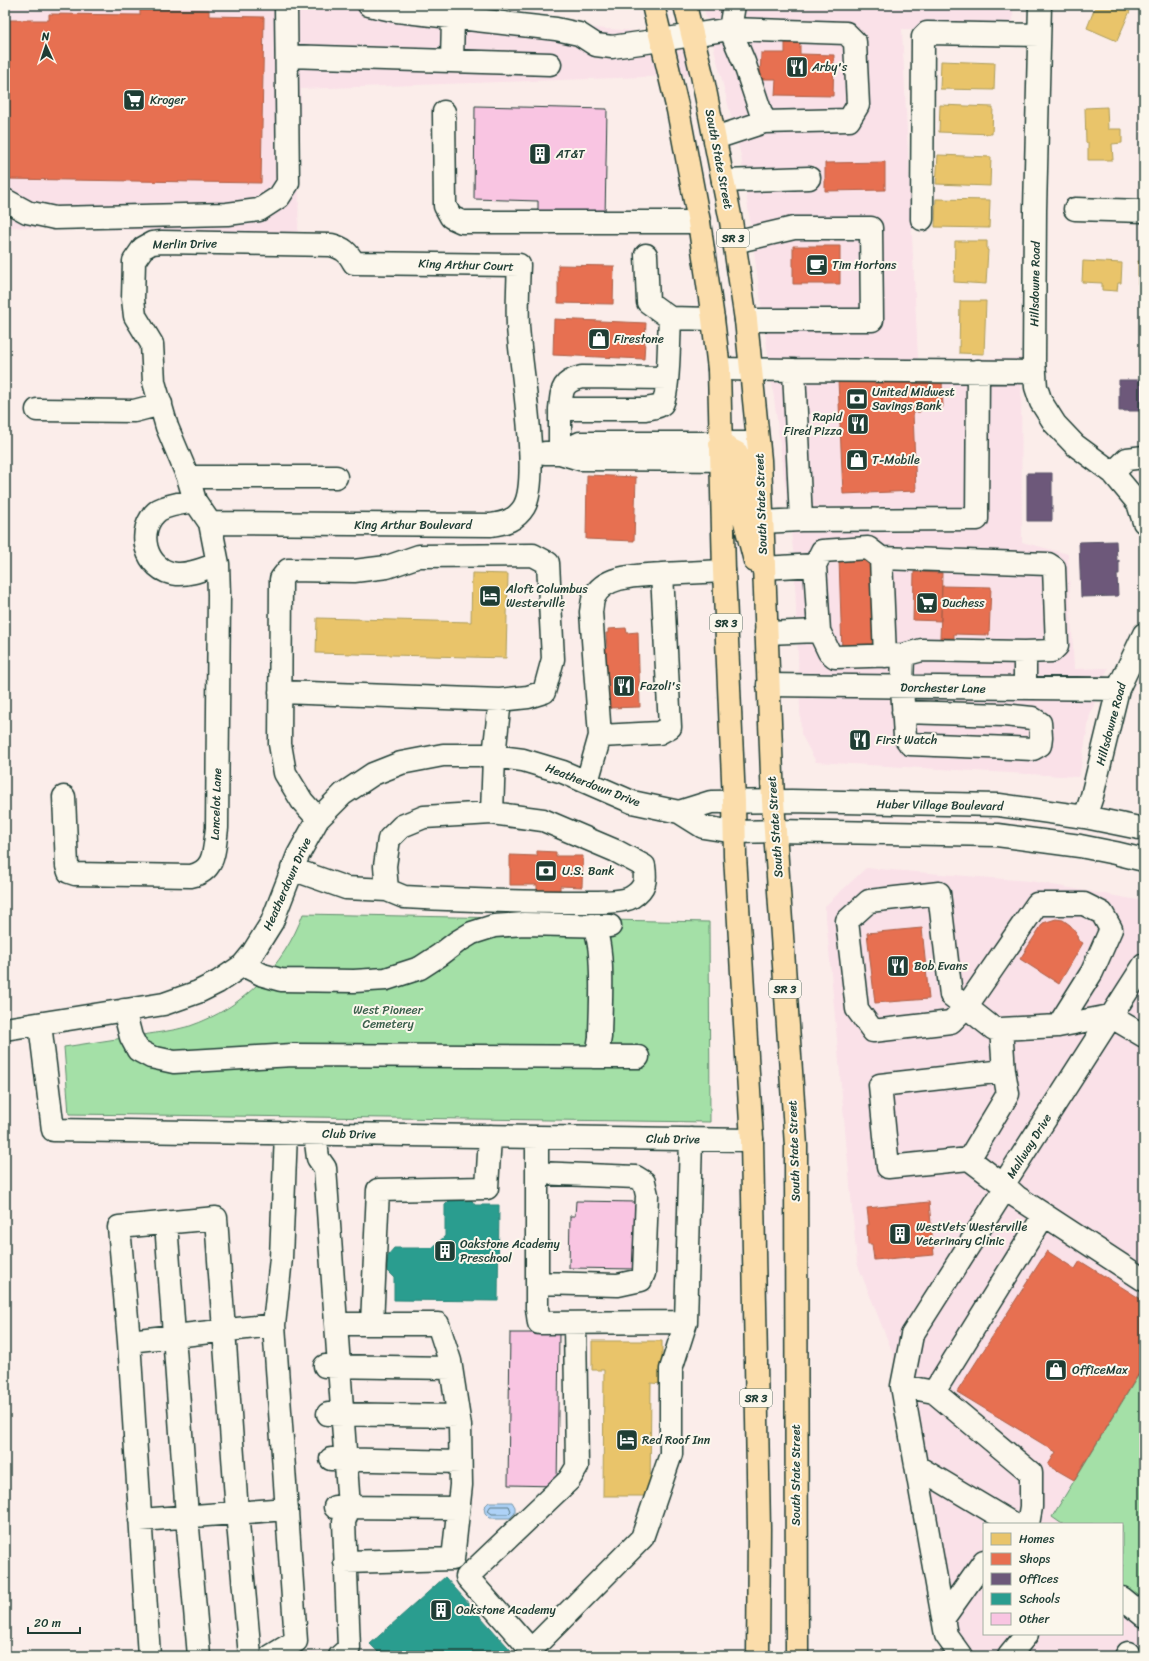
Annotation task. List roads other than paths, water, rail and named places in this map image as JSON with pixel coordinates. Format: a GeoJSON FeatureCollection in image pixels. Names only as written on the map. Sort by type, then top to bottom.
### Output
{"type":"FeatureCollection","features":[{"type":"Feature","properties":{"kind":"main road","name":"South State Street"},"geometry":{"type":"LineString","coordinates":[[653,5],[678,110],[699,222],[719,370],[740,454],[762,522],[773,801],[796,1146],[797,1656]]}},
{"type":"Feature","properties":{"kind":"main road"},"geometry":{"type":"LineString","coordinates":[[663,5],[666,15],[671,23],[692,35]]}},
{"type":"Feature","properties":{"kind":"main road","name":"South State Street"},"geometry":{"type":"LineString","coordinates":[[685,5],[715,138],[734,242],[745,314],[750,369],[724,570],[734,802],[735,865],[752,1140],[758,1529],[758,1656]]}},
{"type":"Feature","properties":{"kind":"main road"},"geometry":{"type":"LineString","coordinates":[[661,40],[670,45],[677,53],[701,158],[720,265],[745,314]]}},
{"type":"Feature","properties":{"kind":"main road"},"geometry":{"type":"LineString","coordinates":[[707,276],[726,320],[730,356],[734,362],[750,369]]}},
{"type":"Feature","properties":{"kind":"main road"},"geometry":{"type":"LineString","coordinates":[[740,454],[744,518],[751,549],[764,578]]}},
{"type":"Feature","properties":{"kind":"street"},"geometry":{"type":"LineString","coordinates":[[5,200],[27,212],[55,218],[227,214],[259,210],[279,197],[288,183],[286,5]]}},
{"type":"Feature","properties":{"kind":"street"},"geometry":{"type":"LineString","coordinates":[[369,5],[397,11],[556,29],[579,34],[596,45],[612,47],[730,29],[846,33],[855,42],[858,105],[849,120],[764,122],[715,138]]}},
{"type":"Feature","properties":{"kind":"street"},"geometry":{"type":"LineString","coordinates":[[734,5],[730,29],[744,62],[764,122]]}},
{"type":"Feature","properties":{"kind":"street","name":"Hillsdowne Road"},"geometry":{"type":"LineString","coordinates":[[1040,5],[1035,210],[1036,387],[1041,402],[1055,424],[1075,445],[1113,473],[1138,503],[1144,522]]}},
{"type":"Feature","properties":{"kind":"street"},"geometry":{"type":"LineString","coordinates":[[452,61],[453,18]]}},
{"type":"Feature","properties":{"kind":"street"},"geometry":{"type":"LineString","coordinates":[[922,219],[924,37],[927,33],[1039,35]]}},
{"type":"Feature","properties":{"kind":"street"},"geometry":{"type":"LineString","coordinates":[[287,56],[550,64]]}},
{"type":"Feature","properties":{"kind":"street"},"geometry":{"type":"LineString","coordinates":[[444,112],[445,206],[451,217],[462,222],[699,222]]}},
{"type":"Feature","properties":{"kind":"street"},"geometry":{"type":"LineString","coordinates":[[723,181],[809,178]]}},
{"type":"Feature","properties":{"kind":"street"},"geometry":{"type":"LineString","coordinates":[[1075,209],[1144,212]]}},
{"type":"Feature","properties":{"kind":"street"},"geometry":{"type":"LineString","coordinates":[[734,242],[794,228],[871,228],[872,320],[745,314]]}},
{"type":"Feature","properties":{"kind":"street","name":"Merlin Drive"},"geometry":{"type":"LineString","coordinates":[[210,523],[195,501],[188,477],[168,427],[154,382],[152,344],[135,316],[133,299],[134,261],[143,248],[152,243],[162,242],[331,245]]}},
{"type":"Feature","properties":{"kind":"street","name":"King Arthur Court"},"geometry":{"type":"LineString","coordinates":[[331,245],[341,248],[349,254],[354,263],[519,265],[518,325],[530,452]]}},
{"type":"Feature","properties":{"kind":"street"},"geometry":{"type":"LineString","coordinates":[[646,255],[648,302],[670,318],[713,319]]}},
{"type":"Feature","properties":{"kind":"street"},"geometry":{"type":"LineString","coordinates":[[560,408],[645,409],[654,408],[661,405],[665,400],[670,318]]}},
{"type":"Feature","properties":{"kind":"street"},"geometry":{"type":"LineString","coordinates":[[719,370],[978,370],[1035,372]]}},
{"type":"Feature","properties":{"kind":"street"},"geometry":{"type":"LineString","coordinates":[[794,370],[801,520]]}},
{"type":"Feature","properties":{"kind":"street"},"geometry":{"type":"LineString","coordinates":[[762,522],[801,520],[977,519],[978,370]]}},
{"type":"Feature","properties":{"kind":"street"},"geometry":{"type":"LineString","coordinates":[[560,453],[560,408],[562,391],[567,382],[582,377],[667,378]]}},
{"type":"Feature","properties":{"kind":"street"},"geometry":{"type":"LineString","coordinates":[[37,410],[134,411],[161,404]]}},
{"type":"Feature","properties":{"kind":"street"},"geometry":{"type":"LineString","coordinates":[[530,452],[560,453],[580,443],[740,454]]}},
{"type":"Feature","properties":{"kind":"street","name":"King Arthur Boulevard"},"geometry":{"type":"LineString","coordinates":[[210,523],[483,525],[504,523],[514,518],[524,507],[529,494],[530,452]]}},
{"type":"Feature","properties":{"kind":"street"},"geometry":{"type":"LineString","coordinates":[[1113,473],[1127,459],[1144,457]]}},
{"type":"Feature","properties":{"kind":"street"},"geometry":{"type":"LineString","coordinates":[[188,477],[336,477]]}},
{"type":"Feature","properties":{"kind":"street"},"geometry":{"type":"LineString","coordinates":[[195,501],[176,504],[160,510],[152,517],[146,528],[145,540],[148,554],[154,563],[164,571],[176,574],[189,574],[218,564]]}},
{"type":"Feature","properties":{"kind":"street","name":"Lancelot Lane"},"geometry":{"type":"LineString","coordinates":[[64,797],[67,866],[69,872],[75,874],[191,876],[206,870],[211,862],[217,828],[219,595],[218,564],[210,523]]}},
{"type":"Feature","properties":{"kind":"street"},"geometry":{"type":"LineString","coordinates":[[868,548],[880,558],[1048,564],[1054,568],[1057,646],[1052,651],[1025,652],[922,650],[894,656],[835,657],[829,652],[818,631],[815,565],[822,551],[868,548]]}},
{"type":"Feature","properties":{"kind":"street"},"geometry":{"type":"LineString","coordinates":[[280,692],[500,700],[528,697],[544,692],[553,659],[548,563],[533,555],[419,556],[387,567],[354,571],[288,570],[281,579],[280,692],[280,744],[285,773],[302,801],[318,819]]}},
{"type":"Feature","properties":{"kind":"street"},"geometry":{"type":"LineString","coordinates":[[880,558],[894,656],[902,687],[903,712],[905,737],[910,744],[1033,749],[1040,745],[1040,724],[1032,718],[1004,715],[903,712]]}},
{"type":"Feature","properties":{"kind":"street"},"geometry":{"type":"LineString","coordinates":[[764,578],[815,565]]}},
{"type":"Feature","properties":{"kind":"street"},"geometry":{"type":"LineString","coordinates":[[587,782],[600,736],[591,612],[593,597],[602,586],[617,579],[662,574],[724,570]]}},
{"type":"Feature","properties":{"kind":"street"},"geometry":{"type":"LineString","coordinates":[[600,736],[659,733],[670,727],[662,574]]}},
{"type":"Feature","properties":{"kind":"street"},"geometry":{"type":"LineString","coordinates":[[766,633],[818,631]]}},
{"type":"Feature","properties":{"kind":"street","name":"Hillsdowne Road"},"geometry":{"type":"LineString","coordinates":[[1085,817],[1092,796],[1118,689],[1144,634]]}},
{"type":"Feature","properties":{"kind":"street"},"geometry":{"type":"LineString","coordinates":[[1025,652],[1025,688]]}},
{"type":"Feature","properties":{"kind":"street","name":"Dorchester Lane"},"geometry":{"type":"LineString","coordinates":[[768,685],[1118,689]]}},
{"type":"Feature","properties":{"kind":"street"},"geometry":{"type":"LineString","coordinates":[[492,813],[494,756],[500,700]]}},
{"type":"Feature","properties":{"kind":"street","name":"Heatherdown Drive"},"geometry":{"type":"LineString","coordinates":[[5,1029],[164,1004],[198,992],[218,982],[244,965],[272,922],[298,855],[318,819],[343,794],[373,774],[401,763],[443,755],[494,756],[523,760],[563,772],[632,802],[679,812],[703,827],[735,832]]}},
{"type":"Feature","properties":{"kind":"street","name":"Huber Village Boulevard"},"geometry":{"type":"LineString","coordinates":[[734,802],[773,801],[999,805],[1085,817],[1144,829]]}},
{"type":"Feature","properties":{"kind":"street","name":"Heatherdown Drive"},"geometry":{"type":"LineString","coordinates":[[679,812],[710,802],[734,802]]}},
{"type":"Feature","properties":{"kind":"street"},"geometry":{"type":"LineString","coordinates":[[292,869],[346,888],[388,890],[404,897],[521,902],[609,902],[631,898],[641,889],[646,880],[644,866],[616,851],[543,820],[492,813],[424,817],[402,826],[389,839],[385,866],[388,890]]}},
{"type":"Feature","properties":{"kind":"street"},"geometry":{"type":"LineString","coordinates":[[735,832],[775,831],[997,835],[1080,846],[1144,860]]}},
{"type":"Feature","properties":{"kind":"street"},"geometry":{"type":"LineString","coordinates":[[1058,1026],[1092,972],[1111,929],[1102,913],[1084,904],[1037,904],[966,1007],[951,1022],[873,1031],[857,1010],[847,921],[869,901],[940,893],[951,995],[966,1007],[994,1029],[1058,1026],[1110,1016],[1144,1036]]}},
{"type":"Feature","properties":{"kind":"street"},"geometry":{"type":"LineString","coordinates":[[244,965],[263,975],[281,980],[354,981],[386,979],[420,968],[472,933],[494,926],[524,924],[601,925],[596,930],[601,956],[600,1037],[598,1049],[593,1058]]}},
{"type":"Feature","properties":{"kind":"street","name":"Mallway Drive"},"geometry":{"type":"LineString","coordinates":[[1144,965],[1007,1179],[1006,1187],[1017,1197],[1144,1280]]}},
{"type":"Feature","properties":{"kind":"street"},"geometry":{"type":"LineString","coordinates":[[124,1010],[131,1037],[138,1050],[151,1057],[174,1062],[293,1055],[593,1058],[638,1057]]}},
{"type":"Feature","properties":{"kind":"street","name":"Club Drive"},"geometry":{"type":"LineString","coordinates":[[40,1024],[54,1130],[752,1140]]}},
{"type":"Feature","properties":{"kind":"street"},"geometry":{"type":"LineString","coordinates":[[969,1159],[1008,1094],[1004,1071],[1001,1029]]}},
{"type":"Feature","properties":{"kind":"street"},"geometry":{"type":"LineString","coordinates":[[961,1656],[946,1635],[902,1386],[912,1335],[1006,1187],[969,1159],[888,1167],[880,1085],[1004,1071]]}},
{"type":"Feature","properties":{"kind":"street"},"geometry":{"type":"LineString","coordinates":[[271,1656],[296,1641],[274,1325],[281,1258],[286,1133]]}},
{"type":"Feature","properties":{"kind":"street"},"geometry":{"type":"LineString","coordinates":[[316,1134],[318,1158],[325,1168],[336,1324],[332,1366]]}},
{"type":"Feature","properties":{"kind":"street"},"geometry":{"type":"LineString","coordinates":[[372,1324],[378,1190],[487,1188],[490,1136]]}},
{"type":"Feature","properties":{"kind":"street"},"geometry":{"type":"LineString","coordinates":[[536,1137],[537,1283],[539,1323],[686,1322]]}},
{"type":"Feature","properties":{"kind":"street"},"geometry":{"type":"LineString","coordinates":[[575,1323],[577,1467],[569,1480],[467,1577],[531,1650],[642,1538],[671,1454],[671,1369],[686,1322],[691,1139]]}},
{"type":"Feature","properties":{"kind":"street"},"geometry":{"type":"LineString","coordinates":[[318,1158],[311,1169],[332,1366],[349,1648],[340,1656]]}},
{"type":"Feature","properties":{"kind":"street"},"geometry":{"type":"LineString","coordinates":[[537,1173],[636,1177],[644,1182],[647,1195],[644,1273],[641,1280],[618,1285],[537,1283]]}},
{"type":"Feature","properties":{"kind":"street"},"geometry":{"type":"LineString","coordinates":[[934,1392],[1044,1215]]}},
{"type":"Feature","properties":{"kind":"street"},"geometry":{"type":"LineString","coordinates":[[149,1656],[129,1341],[119,1227],[216,1218],[237,1512],[250,1656]]}},
{"type":"Feature","properties":{"kind":"street"},"geometry":{"type":"LineString","coordinates":[[166,1223],[187,1516],[199,1656]]}},
{"type":"Feature","properties":{"kind":"street"},"geometry":{"type":"LineString","coordinates":[[336,1324],[438,1324],[451,1368],[458,1416],[461,1484],[453,1559],[345,1562]]}},
{"type":"Feature","properties":{"kind":"street"},"geometry":{"type":"LineString","coordinates":[[129,1341],[274,1325]]}},
{"type":"Feature","properties":{"kind":"street"},"geometry":{"type":"LineString","coordinates":[[332,1366],[451,1368]]}},
{"type":"Feature","properties":{"kind":"street"},"geometry":{"type":"LineString","coordinates":[[902,1386],[934,1392],[1031,1473],[1031,1507],[1028,1523]]}},
{"type":"Feature","properties":{"kind":"street"},"geometry":{"type":"LineString","coordinates":[[335,1414],[458,1416]]}},
{"type":"Feature","properties":{"kind":"street"},"geometry":{"type":"LineString","coordinates":[[338,1459],[460,1462]]}},
{"type":"Feature","properties":{"kind":"street"},"geometry":{"type":"LineString","coordinates":[[916,1466],[1011,1523]]}},
{"type":"Feature","properties":{"kind":"street"},"geometry":{"type":"LineString","coordinates":[[342,1512],[458,1508]]}},
{"type":"Feature","properties":{"kind":"street"},"geometry":{"type":"LineString","coordinates":[[140,1520],[287,1509]]}},
{"type":"Feature","properties":{"kind":"street"},"geometry":{"type":"LineString","coordinates":[[943,1619],[983,1562]]}},
{"type":"Feature","properties":{"kind":"street"},"geometry":{"type":"LineString","coordinates":[[1123,1599],[1144,1616]]}},
{"type":"Feature","properties":{"kind":"street"},"geometry":{"type":"LineString","coordinates":[[1010,1656],[1026,1635]]}},
{"type":"Feature","properties":{"kind":"water"},"geometry":{"type":"Polygon","coordinates":[[[489,1502],[512,1502],[515,1507],[515,1513],[510,1518],[490,1518],[485,1513],[484,1507],[489,1502]]]}},
{"type":"Feature","properties":{"kind":"place","name":"Arby's"},"geometry":{"type":"Point","coordinates":[797,67]}},
{"type":"Feature","properties":{"kind":"place","name":"Kroger"},"geometry":{"type":"Point","coordinates":[134,100]}},
{"type":"Feature","properties":{"kind":"place","name":"AT&T"},"geometry":{"type":"Point","coordinates":[540,154]}},
{"type":"Feature","properties":{"kind":"place","name":"Tim Hortons"},"geometry":{"type":"Point","coordinates":[817,265]}},
{"type":"Feature","properties":{"kind":"place","name":"Firestone"},"geometry":{"type":"Point","coordinates":[599,339]}},
{"type":"Feature","properties":{"kind":"place","name":"United Midwest Savings Bank"},"geometry":{"type":"Point","coordinates":[857,399]}},
{"type":"Feature","properties":{"kind":"place","name":"Rapid Fired Pizza"},"geometry":{"type":"Point","coordinates":[858,424]}},
{"type":"Feature","properties":{"kind":"place","name":"T-Mobile"},"geometry":{"type":"Point","coordinates":[857,460]}},
{"type":"Feature","properties":{"kind":"place","name":"Aloft Columbus Westerville"},"geometry":{"type":"Point","coordinates":[490,596]}},
{"type":"Feature","properties":{"kind":"place","name":"Duchess"},"geometry":{"type":"Point","coordinates":[927,603]}},
{"type":"Feature","properties":{"kind":"place","name":"Fazoli's"},"geometry":{"type":"Point","coordinates":[624,686]}},
{"type":"Feature","properties":{"kind":"place","name":"First Watch"},"geometry":{"type":"Point","coordinates":[860,740]}},
{"type":"Feature","properties":{"kind":"place","name":"U.S. Bank"},"geometry":{"type":"Point","coordinates":[546,871]}},
{"type":"Feature","properties":{"kind":"place","name":"Bob Evans"},"geometry":{"type":"Point","coordinates":[898,966]}},
{"type":"Feature","properties":{"kind":"place","name":"WestVets Westerville Veterinary Clinic"},"geometry":{"type":"Point","coordinates":[900,1234]}},
{"type":"Feature","properties":{"kind":"place","name":"Oakstone Academy Preschool"},"geometry":{"type":"Point","coordinates":[445,1251]}},
{"type":"Feature","properties":{"kind":"place","name":"OfficeMax"},"geometry":{"type":"Point","coordinates":[1056,1370]}},
{"type":"Feature","properties":{"kind":"place","name":"Red Roof Inn"},"geometry":{"type":"Point","coordinates":[627,1440]}},
{"type":"Feature","properties":{"kind":"place","name":"Oakstone Academy"},"geometry":{"type":"Point","coordinates":[441,1610]}},
{"type":"Feature","properties":{"kind":"park label","name":"West Pioneer Cemetery"},"geometry":{"type":"Point","coordinates":[388,1017]}}]}
